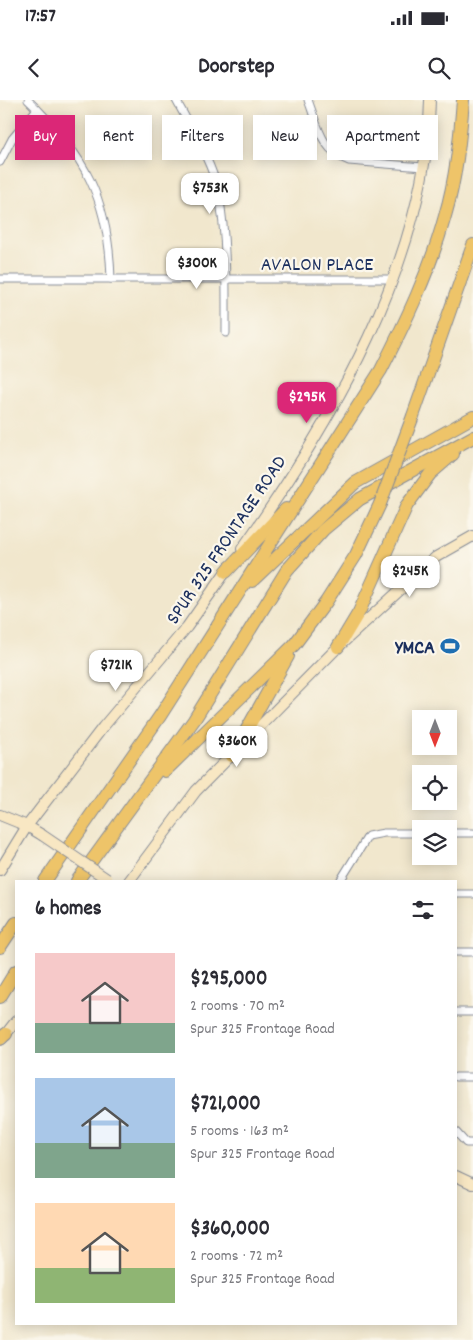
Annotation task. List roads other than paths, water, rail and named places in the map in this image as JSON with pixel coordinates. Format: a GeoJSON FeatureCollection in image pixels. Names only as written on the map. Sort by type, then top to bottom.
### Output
{"type":"FeatureCollection","features":[{"type":"Feature","properties":{"kind":"highway"},"geometry":{"type":"LineString","coordinates":[[46,880],[160,716],[381,370],[408,318],[430,263],[446,215],[455,169],[463,100]]}},
{"type":"Feature","properties":{"kind":"highway"},"geometry":{"type":"LineString","coordinates":[[232,756],[294,645],[326,602],[356,555],[380,504],[473,246]]}},
{"type":"Feature","properties":{"kind":"highway"},"geometry":{"type":"LineString","coordinates":[[236,597],[355,483],[473,417]]}},
{"type":"Feature","properties":{"kind":"highway"},"geometry":{"type":"LineString","coordinates":[[338,647],[359,612],[408,505],[430,474],[473,437]]}},
{"type":"Feature","properties":{"kind":"highway"},"geometry":{"type":"LineString","coordinates":[[78,880],[194,720],[287,570],[324,530],[360,500],[473,437]]}},
{"type":"Feature","properties":{"kind":"highway"},"geometry":{"type":"LineString","coordinates":[[226,572],[308,486]]}},
{"type":"Feature","properties":{"kind":"highway"},"geometry":{"type":"LineString","coordinates":[[139,795],[294,645]]}},
{"type":"Feature","properties":{"kind":"highway"},"geometry":{"type":"LineString","coordinates":[[0,947],[15,924]]}},
{"type":"Feature","properties":{"kind":"highway"},"geometry":{"type":"LineString","coordinates":[[0,997],[15,973]]}},
{"type":"Feature","properties":{"kind":"main road","name":"SPUR 325 FRONTAGE ROAD"},"geometry":{"type":"LineString","coordinates":[[0,870],[27,826],[103,727],[187,627],[275,502],[343,388],[394,279],[407,238],[423,168],[430,100]]}},
{"type":"Feature","properties":{"kind":"main road"},"geometry":{"type":"LineString","coordinates":[[130,880],[196,791],[338,647],[436,557],[473,536]]}},
{"type":"Feature","properties":{"kind":"main road"},"geometry":{"type":"LineString","coordinates":[[0,815],[27,826],[109,880]]}},
{"type":"Feature","properties":{"kind":"main road"},"geometry":{"type":"LineString","coordinates":[[2,1038],[15,1022]]}},
{"type":"Feature","properties":{"kind":"main road"},"geometry":{"type":"LineString","coordinates":[[457,1176],[473,1184]]}},
{"type":"Feature","properties":{"kind":"street"},"geometry":{"type":"LineString","coordinates":[[28,100],[58,130],[87,173],[104,213],[110,244],[111,279]]}},
{"type":"Feature","properties":{"kind":"street"},"geometry":{"type":"LineString","coordinates":[[176,100],[198,141],[219,193],[226,279],[226,333]]}},
{"type":"Feature","properties":{"kind":"street"},"geometry":{"type":"LineString","coordinates":[[308,100],[326,145],[339,158],[350,162],[423,168]]}},
{"type":"Feature","properties":{"kind":"street"},"geometry":{"type":"LineString","coordinates":[[0,162],[12,138],[37,108]]}},
{"type":"Feature","properties":{"kind":"street","name":"AVALON PLACE"},"geometry":{"type":"LineString","coordinates":[[0,279],[394,279]]}},
{"type":"Feature","properties":{"kind":"street"},"geometry":{"type":"LineString","coordinates":[[341,880],[368,836],[384,833],[412,833]]}},
{"type":"Feature","properties":{"kind":"street"},"geometry":{"type":"LineString","coordinates":[[457,833],[473,833]]}},
{"type":"Feature","properties":{"kind":"street"},"geometry":{"type":"LineString","coordinates":[[457,894],[473,894]]}},
{"type":"Feature","properties":{"kind":"street"},"geometry":{"type":"LineString","coordinates":[[457,952],[473,952]]}},
{"type":"Feature","properties":{"kind":"street"},"geometry":{"type":"LineString","coordinates":[[457,1012],[473,1012]]}},
{"type":"Feature","properties":{"kind":"street"},"geometry":{"type":"LineString","coordinates":[[457,1077],[473,1077]]}},
{"type":"Feature","properties":{"kind":"street"},"geometry":{"type":"LineString","coordinates":[[457,1133],[466,1142],[473,1143]]}},
{"type":"Feature","properties":{"kind":"place","name":"YMCA"},"geometry":{"type":"Point","coordinates":[450,646]}}]}
